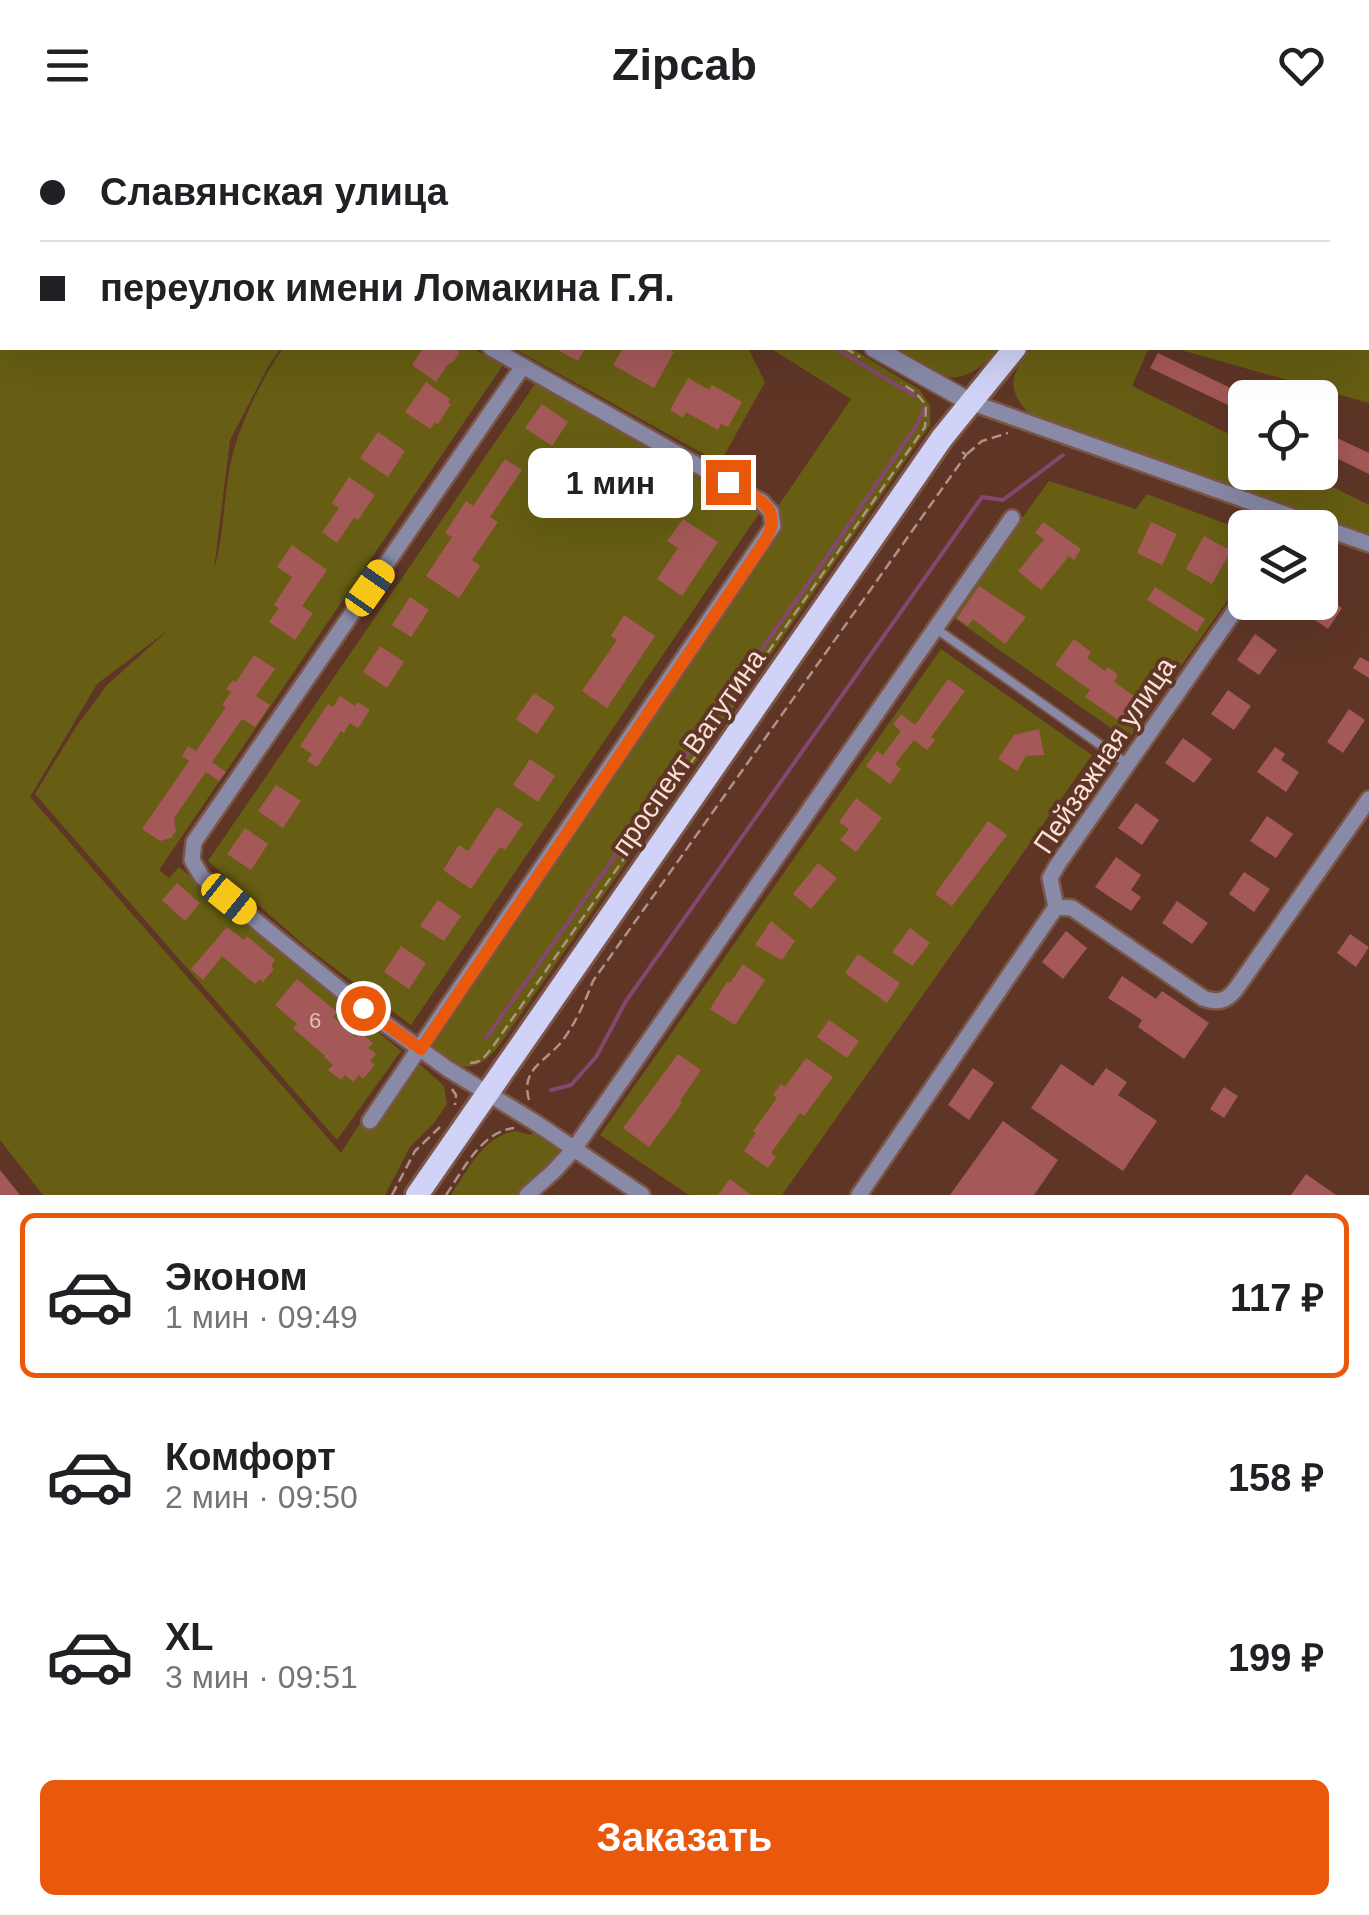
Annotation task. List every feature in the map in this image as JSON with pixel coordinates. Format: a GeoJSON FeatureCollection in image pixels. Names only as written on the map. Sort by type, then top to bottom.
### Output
{"type":"FeatureCollection","features":[{"type":"Feature","properties":{"kind":"main road","name":"проспект Ватутина"},"geometry":{"type":"LineString","coordinates":[[417,1195],[819,614],[970,402],[1012,350]]}},
{"type":"Feature","properties":{"kind":"street"},"geometry":{"type":"LineString","coordinates":[[370,1121],[773,526],[772,512],[762,502],[495,350]]}},
{"type":"Feature","properties":{"kind":"street"},"geometry":{"type":"LineString","coordinates":[[871,355],[970,402],[1369,544]]}},
{"type":"Feature","properties":{"kind":"street"},"geometry":{"type":"LineString","coordinates":[[523,366],[194,842],[192,860],[202,877],[363,1008],[642,1195]]}},
{"type":"Feature","properties":{"kind":"street"},"geometry":{"type":"LineString","coordinates":[[527,1195],[574,1148],[1012,518]]}},
{"type":"Feature","properties":{"kind":"street","name":"Пейзажная улица"},"geometry":{"type":"LineString","coordinates":[[859,1195],[1056,907],[1050,878],[1058,864],[1228,620]]}},
{"type":"Feature","properties":{"kind":"street"},"geometry":{"type":"LineString","coordinates":[[1056,907],[1072,908],[1202,998],[1222,1001],[1236,990],[1369,799]]}},
{"type":"Feature","properties":{"kind":"lane"},"geometry":{"type":"LineString","coordinates":[[935,628],[1126,763]]}},
{"type":"Feature","properties":{"kind":"path"},"geometry":{"type":"LineString","coordinates":[[512,130],[579,130]]}},
{"type":"Feature","properties":{"kind":"path"},"geometry":{"type":"LineString","coordinates":[[467,1063],[483,1059],[494,1046],[925,427],[926,405],[922,399],[892,378]]}},
{"type":"Feature","properties":{"kind":"path"},"geometry":{"type":"LineString","coordinates":[[530,1101],[526,1084],[530,1072],[560,1043],[583,1009],[593,981],[966,455],[960,451]]}},
{"type":"Feature","properties":{"kind":"path"},"geometry":{"type":"LineString","coordinates":[[451,1086],[456,1095],[452,1113]]}},
{"type":"Feature","properties":{"kind":"path"},"geometry":{"type":"LineString","coordinates":[[392,1195],[416,1151],[444,1123]]}},
{"type":"Feature","properties":{"kind":"path"},"geometry":{"type":"LineString","coordinates":[[446,1195],[481,1144],[500,1130],[515,1128]]}},
{"type":"Feature","properties":{"kind":"shaded area"},"geometry":{"type":"Polygon","coordinates":[[[0,350],[280,350],[230,440],[214,569],[235,446],[256,395],[282,350],[476,350],[503,365],[159,870],[169,878],[179,867],[401,1051],[337,1140],[35,794],[107,685],[211,592],[97,684],[30,797],[341,1153],[406,1052],[444,1086],[447,1104],[410,1147],[385,1195],[43,1195],[0,1140],[0,350]]]}},
{"type":"Feature","properties":{"kind":"shaded area"},"geometry":{"type":"Polygon","coordinates":[[[517,350],[749,350],[765,382],[720,463],[517,350]]]}},
{"type":"Feature","properties":{"kind":"shaded area"},"geometry":{"type":"Polygon","coordinates":[[[773,350],[854,350],[920,390],[930,406],[930,425],[498,1047],[476,1065],[466,1067],[448,1059],[419,1034],[851,399],[773,350]]]}},
{"type":"Feature","properties":{"kind":"shaded area"},"geometry":{"type":"Polygon","coordinates":[[[894,350],[997,350],[971,373],[958,377],[934,373],[894,350]]]}},
{"type":"Feature","properties":{"kind":"shaded area"},"geometry":{"type":"Polygon","coordinates":[[[1031,350],[1148,350],[1132,386],[1228,434],[1228,485],[1030,415],[1014,389],[1015,374],[1031,350]]]}},
{"type":"Feature","properties":{"kind":"shaded area"},"geometry":{"type":"Polygon","coordinates":[[[1181,350],[1369,350],[1369,403],[1338,394],[1338,380],[1287,380],[1181,350]]]}},
{"type":"Feature","properties":{"kind":"shaded area"},"geometry":{"type":"Polygon","coordinates":[[[535,384],[760,512],[411,1025],[305,946],[208,861],[535,384]]]}},
{"type":"Feature","properties":{"kind":"shaded area"},"geometry":{"type":"Polygon","coordinates":[[[1049,481],[1136,509],[1147,494],[1228,525],[1228,600],[1128,740],[951,616],[1049,481]]]}},
{"type":"Feature","properties":{"kind":"shaded area"},"geometry":{"type":"Polygon","coordinates":[[[1244,490],[1338,490],[1369,505],[1369,534],[1338,523],[1338,510],[1301,510],[1244,490]]]}},
{"type":"Feature","properties":{"kind":"shaded area"},"geometry":{"type":"Polygon","coordinates":[[[941,649],[1092,755],[782,1195],[689,1195],[600,1135],[941,649]]]}},
{"type":"Feature","properties":{"kind":"shaded area"},"geometry":{"type":"Polygon","coordinates":[[[516,1131],[530,1135],[535,1132],[564,1152],[523,1195],[451,1195],[485,1147],[516,1131]]]}},
{"type":"Feature","properties":{"kind":"building"},"geometry":{"type":"Polygon","coordinates":[[[422,350],[458,350],[436,382],[412,365],[422,350]]]}},
{"type":"Feature","properties":{"kind":"building"},"geometry":{"type":"Polygon","coordinates":[[[558,350],[584,350],[578,361],[558,350]]]}},
{"type":"Feature","properties":{"kind":"building"},"geometry":{"type":"Polygon","coordinates":[[[622,350],[674,352],[654,388],[613,365],[622,350]]]}},
{"type":"Feature","properties":{"kind":"building"},"geometry":{"type":"Polygon","coordinates":[[[1158,353],[1228,387],[1228,405],[1150,368],[1158,353]]]}},
{"type":"Feature","properties":{"kind":"building"},"geometry":{"type":"Polygon","coordinates":[[[688,378],[709,390],[712,385],[742,402],[728,427],[721,424],[718,430],[686,412],[683,418],[670,410],[688,378]]]}},
{"type":"Feature","properties":{"kind":"building"},"geometry":{"type":"Polygon","coordinates":[[[426,382],[450,399],[451,404],[430,429],[405,412],[426,382]]]}},
{"type":"Feature","properties":{"kind":"building"},"geometry":{"type":"Polygon","coordinates":[[[542,404],[568,422],[552,446],[525,428],[542,404]]]}},
{"type":"Feature","properties":{"kind":"building"},"geometry":{"type":"Polygon","coordinates":[[[378,432],[405,451],[388,477],[360,458],[378,432]]]}},
{"type":"Feature","properties":{"kind":"building"},"geometry":{"type":"Polygon","coordinates":[[[1338,438],[1369,453],[1369,474],[1338,459],[1338,438]]]}},
{"type":"Feature","properties":{"kind":"building"},"geometry":{"type":"Polygon","coordinates":[[[543,455],[564,468],[550,489],[530,475],[543,455]]]}},
{"type":"Feature","properties":{"kind":"building"},"geometry":{"type":"Polygon","coordinates":[[[505,459],[522,470],[490,517],[498,522],[472,560],[480,566],[459,598],[426,576],[452,537],[445,533],[466,501],[473,506],[505,459]]]}},
{"type":"Feature","properties":{"kind":"building"},"geometry":{"type":"Polygon","coordinates":[[[645,474],[668,490],[654,512],[630,496],[645,474]]]}},
{"type":"Feature","properties":{"kind":"building"},"geometry":{"type":"Polygon","coordinates":[[[349,477],[375,495],[337,543],[322,532],[339,508],[332,503],[349,477]]]}},
{"type":"Feature","properties":{"kind":"building"},"geometry":{"type":"Polygon","coordinates":[[[683,519],[718,542],[682,596],[657,579],[678,548],[667,541],[683,519]]]}},
{"type":"Feature","properties":{"kind":"building"},"geometry":{"type":"Polygon","coordinates":[[[1043,522],[1081,549],[1074,560],[1069,556],[1041,590],[1018,571],[1044,539],[1035,533],[1043,522]]]}},
{"type":"Feature","properties":{"kind":"building"},"geometry":{"type":"Polygon","coordinates":[[[1151,522],[1177,534],[1162,565],[1137,553],[1151,522]]]}},
{"type":"Feature","properties":{"kind":"building"},"geometry":{"type":"Polygon","coordinates":[[[1204,536],[1228,549],[1212,584],[1186,569],[1204,536]]]}},
{"type":"Feature","properties":{"kind":"building"},"geometry":{"type":"Polygon","coordinates":[[[292,545],[327,570],[302,606],[313,613],[295,640],[269,622],[279,608],[274,605],[292,577],[277,567],[292,545]]]}},
{"type":"Feature","properties":{"kind":"building"},"geometry":{"type":"Polygon","coordinates":[[[979,586],[1026,617],[1005,644],[973,619],[968,626],[957,618],[979,586]]]}},
{"type":"Feature","properties":{"kind":"building"},"geometry":{"type":"Polygon","coordinates":[[[1155,587],[1205,619],[1197,632],[1147,600],[1155,587]]]}},
{"type":"Feature","properties":{"kind":"building"},"geometry":{"type":"Polygon","coordinates":[[[410,597],[429,610],[411,637],[392,625],[410,597]]]}},
{"type":"Feature","properties":{"kind":"building"},"geometry":{"type":"Polygon","coordinates":[[[624,615],[655,636],[607,708],[582,691],[617,640],[611,636],[624,615]]]}},
{"type":"Feature","properties":{"kind":"building"},"geometry":{"type":"Polygon","coordinates":[[[1315,620],[1334,620],[1328,629],[1315,620]]]}},
{"type":"Feature","properties":{"kind":"building"},"geometry":{"type":"Polygon","coordinates":[[[1255,634],[1277,650],[1259,675],[1237,660],[1255,634]]]}},
{"type":"Feature","properties":{"kind":"building"},"geometry":{"type":"Polygon","coordinates":[[[1074,639],[1091,652],[1087,658],[1105,671],[1108,667],[1118,675],[1114,682],[1144,703],[1127,726],[1085,697],[1090,690],[1055,665],[1074,639]]]}},
{"type":"Feature","properties":{"kind":"building"},"geometry":{"type":"Polygon","coordinates":[[[380,646],[404,662],[387,688],[363,672],[380,646]]]}},
{"type":"Feature","properties":{"kind":"building"},"geometry":{"type":"Polygon","coordinates":[[[254,655],[275,669],[256,696],[270,705],[255,727],[242,719],[212,762],[226,772],[219,781],[206,772],[174,818],[176,831],[171,838],[160,841],[142,829],[189,761],[182,756],[188,746],[196,751],[226,707],[222,705],[231,692],[226,689],[233,680],[236,682],[254,655]]]}},
{"type":"Feature","properties":{"kind":"building"},"geometry":{"type":"Polygon","coordinates":[[[1360,657],[1369,662],[1369,678],[1353,668],[1360,657]]]}},
{"type":"Feature","properties":{"kind":"building"},"geometry":{"type":"Polygon","coordinates":[[[948,679],[965,691],[931,737],[935,740],[927,750],[914,740],[895,764],[901,769],[890,784],[866,766],[877,751],[883,755],[901,731],[893,724],[901,714],[915,725],[948,679]]]}},
{"type":"Feature","properties":{"kind":"building"},"geometry":{"type":"Polygon","coordinates":[[[1228,690],[1251,706],[1234,730],[1211,714],[1228,690]]]}},
{"type":"Feature","properties":{"kind":"building"},"geometry":{"type":"Polygon","coordinates":[[[534,693],[555,707],[537,734],[516,719],[534,693]]]}},
{"type":"Feature","properties":{"kind":"building"},"geometry":{"type":"Polygon","coordinates":[[[340,696],[370,710],[358,728],[350,723],[344,733],[341,731],[317,767],[307,761],[312,754],[300,746],[328,704],[333,707],[340,696]]]}},
{"type":"Feature","properties":{"kind":"building"},"geometry":{"type":"Polygon","coordinates":[[[1349,709],[1365,720],[1343,753],[1327,742],[1349,709]]]}},
{"type":"Feature","properties":{"kind":"building"},"geometry":{"type":"Polygon","coordinates":[[[1039,729],[1044,755],[1026,756],[1017,771],[998,759],[1014,735],[1039,729]]]}},
{"type":"Feature","properties":{"kind":"building"},"geometry":{"type":"Polygon","coordinates":[[[1183,738],[1212,759],[1194,783],[1165,763],[1183,738]]]}},
{"type":"Feature","properties":{"kind":"building"},"geometry":{"type":"Polygon","coordinates":[[[1275,747],[1285,754],[1281,760],[1299,772],[1286,792],[1257,772],[1275,747]]]}},
{"type":"Feature","properties":{"kind":"building"},"geometry":{"type":"Polygon","coordinates":[[[530,759],[555,776],[538,802],[513,785],[530,759]]]}},
{"type":"Feature","properties":{"kind":"building"},"geometry":{"type":"Polygon","coordinates":[[[276,785],[301,801],[283,828],[258,811],[276,785]]]}},
{"type":"Feature","properties":{"kind":"building"},"geometry":{"type":"Polygon","coordinates":[[[856,798],[882,818],[856,852],[840,840],[849,829],[839,822],[856,798]]]}},
{"type":"Feature","properties":{"kind":"building"},"geometry":{"type":"Polygon","coordinates":[[[1136,803],[1159,820],[1142,845],[1118,828],[1136,803]]]}},
{"type":"Feature","properties":{"kind":"building"},"geometry":{"type":"Polygon","coordinates":[[[497,807],[523,824],[505,850],[500,847],[471,889],[443,870],[459,845],[468,851],[497,807]]]}},
{"type":"Feature","properties":{"kind":"building"},"geometry":{"type":"Polygon","coordinates":[[[1267,816],[1293,834],[1276,858],[1250,841],[1267,816]]]}},
{"type":"Feature","properties":{"kind":"building"},"geometry":{"type":"Polygon","coordinates":[[[988,821],[1007,835],[952,906],[935,894],[988,821]]]}},
{"type":"Feature","properties":{"kind":"building"},"geometry":{"type":"Polygon","coordinates":[[[245,828],[268,844],[251,870],[227,854],[245,828]]]}},
{"type":"Feature","properties":{"kind":"building"},"geometry":{"type":"Polygon","coordinates":[[[1116,857],[1141,875],[1131,890],[1141,897],[1131,911],[1095,887],[1116,857]]]}},
{"type":"Feature","properties":{"kind":"building"},"geometry":{"type":"Polygon","coordinates":[[[818,863],[837,878],[811,909],[793,894],[818,863]]]}},
{"type":"Feature","properties":{"kind":"building"},"geometry":{"type":"Polygon","coordinates":[[[1244,872],[1270,889],[1254,912],[1229,894],[1244,872]]]}},
{"type":"Feature","properties":{"kind":"building"},"geometry":{"type":"Polygon","coordinates":[[[177,883],[200,903],[185,921],[162,900],[177,883]]]}},
{"type":"Feature","properties":{"kind":"building"},"geometry":{"type":"Polygon","coordinates":[[[438,900],[461,916],[444,941],[420,926],[438,900]]]}},
{"type":"Feature","properties":{"kind":"building"},"geometry":{"type":"Polygon","coordinates":[[[1177,901],[1208,923],[1192,944],[1162,923],[1177,901]]]}},
{"type":"Feature","properties":{"kind":"building"},"geometry":{"type":"Polygon","coordinates":[[[771,921],[795,941],[782,960],[755,945],[771,921]]]}},
{"type":"Feature","properties":{"kind":"building"},"geometry":{"type":"Polygon","coordinates":[[[227,927],[244,940],[247,936],[275,960],[271,966],[274,969],[263,982],[260,979],[255,984],[222,956],[203,980],[191,969],[227,927]]]}},
{"type":"Feature","properties":{"kind":"building"},"geometry":{"type":"Polygon","coordinates":[[[910,928],[930,943],[912,966],[892,952],[910,928]]]}},
{"type":"Feature","properties":{"kind":"building"},"geometry":{"type":"Polygon","coordinates":[[[1066,931],[1087,948],[1063,979],[1042,962],[1066,931]]]}},
{"type":"Feature","properties":{"kind":"building"},"geometry":{"type":"Polygon","coordinates":[[[1350,934],[1369,947],[1356,967],[1337,953],[1350,934]]]}},
{"type":"Feature","properties":{"kind":"building"},"geometry":{"type":"Polygon","coordinates":[[[401,946],[426,963],[409,989],[384,972],[401,946]]]}},
{"type":"Feature","properties":{"kind":"building"},"geometry":{"type":"Polygon","coordinates":[[[858,954],[900,983],[887,1003],[845,973],[858,954]]]}},
{"type":"Feature","properties":{"kind":"building"},"geometry":{"type":"Polygon","coordinates":[[[743,964],[765,980],[735,1025],[710,1009],[743,964]]]}},
{"type":"Feature","properties":{"kind":"building"},"geometry":{"type":"Polygon","coordinates":[[[1122,976],[1156,999],[1162,991],[1209,1023],[1184,1059],[1138,1027],[1142,1020],[1108,998],[1122,976]]]}},
{"type":"Feature","properties":{"kind":"building"},"geometry":{"type":"Polygon","coordinates":[[[297,979],[337,1012],[333,1017],[356,1037],[360,1032],[373,1043],[368,1048],[376,1054],[370,1061],[375,1065],[363,1079],[359,1075],[353,1082],[345,1075],[341,1080],[328,1070],[333,1065],[293,1028],[297,1024],[275,1005],[297,979]]]}},
{"type":"Feature","properties":{"kind":"building"},"geometry":{"type":"Polygon","coordinates":[[[829,1020],[859,1041],[847,1058],[817,1037],[829,1020]]]}},
{"type":"Feature","properties":{"kind":"building"},"geometry":{"type":"Polygon","coordinates":[[[678,1054],[701,1070],[649,1147],[623,1128],[678,1054]]]}},
{"type":"Feature","properties":{"kind":"building"},"geometry":{"type":"Polygon","coordinates":[[[806,1058],[833,1077],[771,1153],[776,1157],[768,1168],[744,1151],[777,1098],[773,1095],[781,1084],[785,1087],[806,1058]]]}},
{"type":"Feature","properties":{"kind":"building"},"geometry":{"type":"Polygon","coordinates":[[[1061,1064],[1093,1086],[1106,1068],[1127,1082],[1118,1095],[1157,1121],[1123,1171],[1031,1108],[1061,1064]]]}},
{"type":"Feature","properties":{"kind":"building"},"geometry":{"type":"Polygon","coordinates":[[[973,1068],[994,1083],[969,1120],[948,1105],[973,1068]]]}},
{"type":"Feature","properties":{"kind":"building"},"geometry":{"type":"Polygon","coordinates":[[[1224,1087],[1238,1096],[1224,1118],[1210,1109],[1224,1087]]]}},
{"type":"Feature","properties":{"kind":"building"},"geometry":{"type":"Polygon","coordinates":[[[1003,1121],[1058,1160],[1034,1195],[950,1195],[1003,1121]]]}},
{"type":"Feature","properties":{"kind":"building"},"geometry":{"type":"Polygon","coordinates":[[[0,1170],[20,1195],[0,1195],[0,1170]]]}},
{"type":"Feature","properties":{"kind":"building"},"geometry":{"type":"Polygon","coordinates":[[[1306,1174],[1336,1195],[1291,1195],[1306,1174]]]}},
{"type":"Feature","properties":{"kind":"building"},"geometry":{"type":"Polygon","coordinates":[[[730,1179],[751,1195],[718,1195],[730,1179]]]}},
{"type":"Feature","properties":{"kind":"waterway"},"geometry":{"type":"LineString","coordinates":[[838,350],[915,396]]}},
{"type":"Feature","properties":{"kind":"waterway"},"geometry":{"type":"LineString","coordinates":[[486,1038],[824,561],[918,423],[924,407]]}},
{"type":"Feature","properties":{"kind":"waterway"},"geometry":{"type":"LineString","coordinates":[[551,1090],[571,1085],[596,1057],[626,1001],[982,497],[1003,500],[1063,455]]}},
{"type":"Feature","properties":{"kind":"route"},"geometry":{"type":"LineString","coordinates":[[363,1008],[421,1049],[766,539],[773,526],[772,512],[728,482]]}}]}
